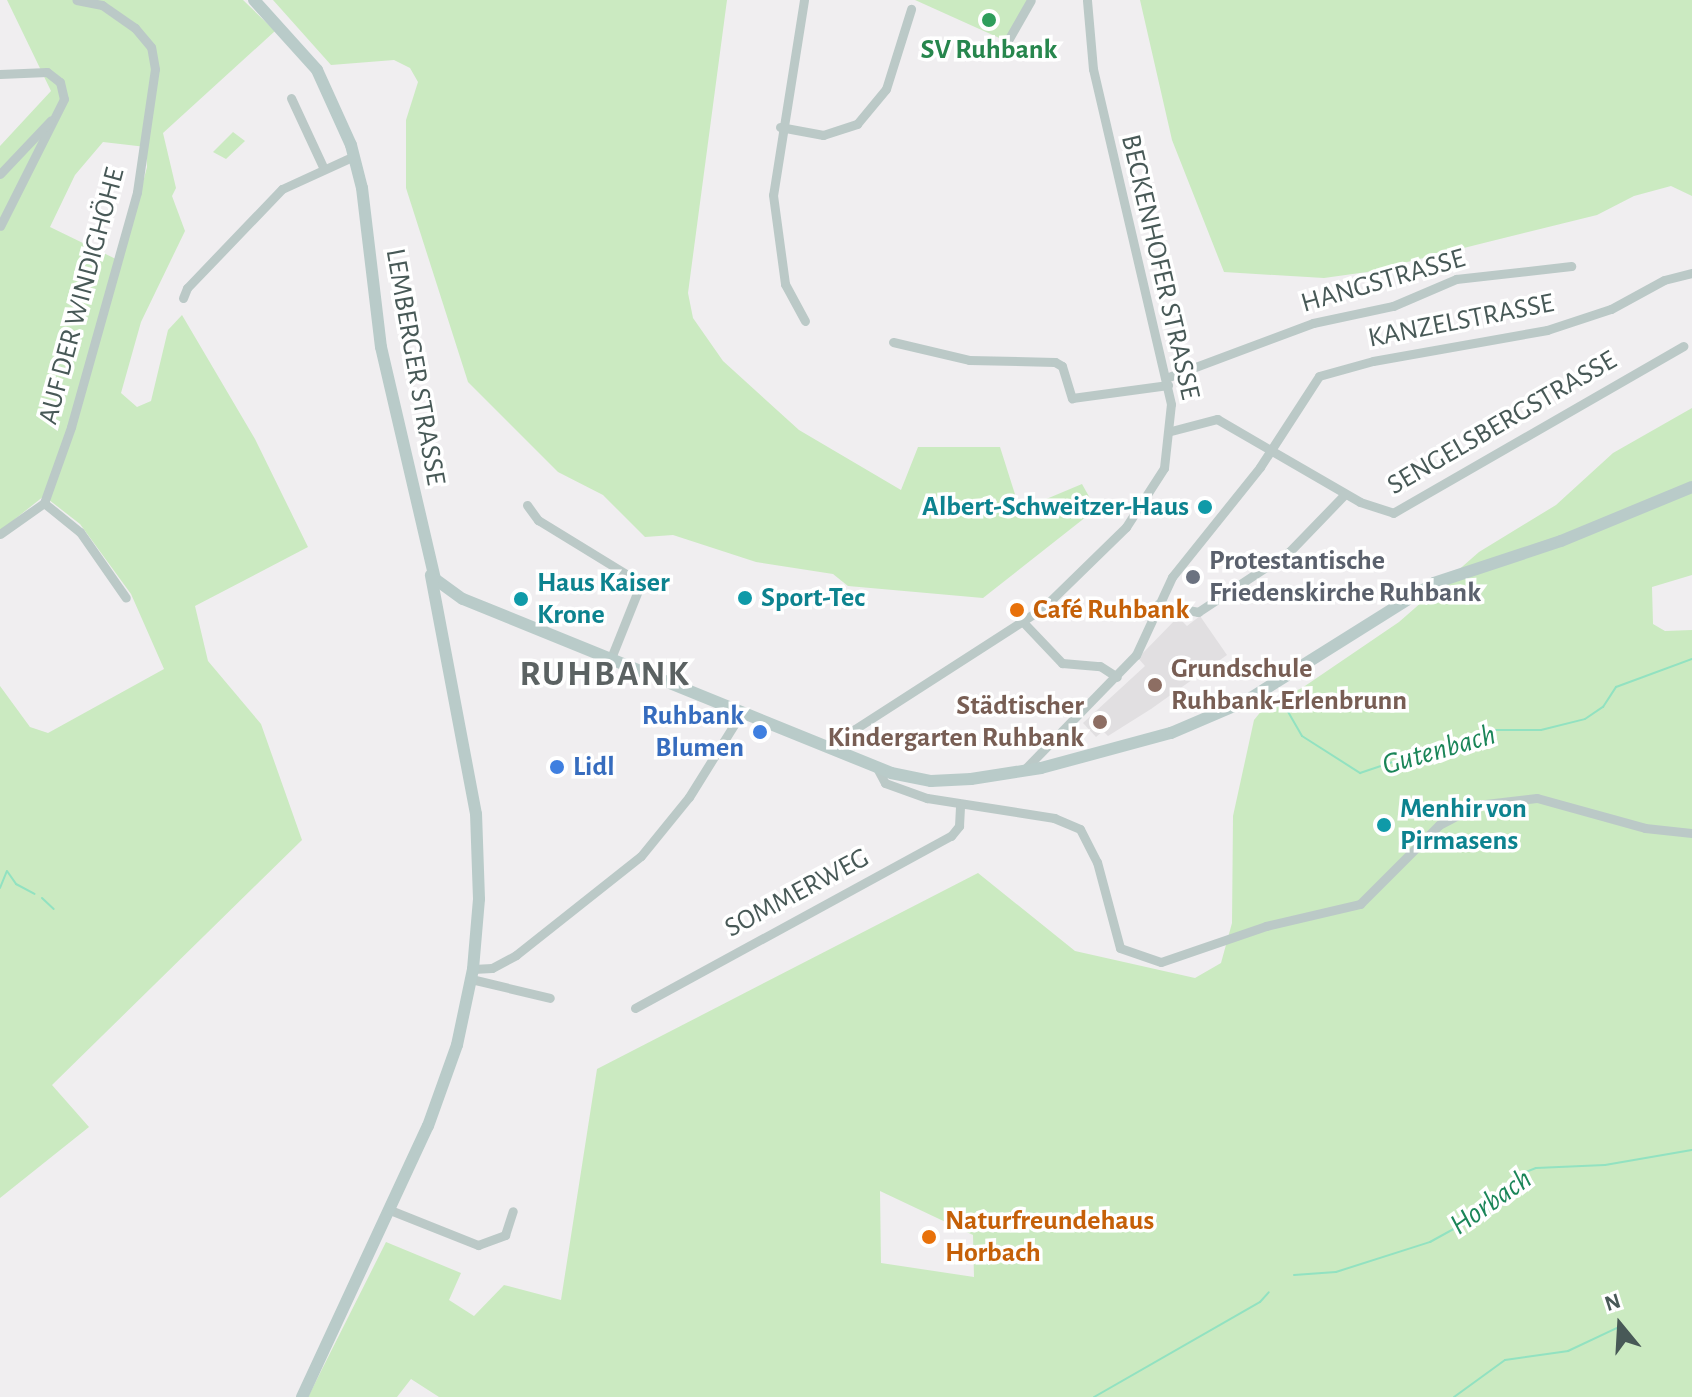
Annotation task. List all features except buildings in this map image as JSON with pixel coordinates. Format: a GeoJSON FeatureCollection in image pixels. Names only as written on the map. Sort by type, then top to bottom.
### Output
{"type":"FeatureCollection","features":[{"type":"Feature","properties":{"kind":"main road","name":"LEMBERGER STRASSE"},"geometry":{"type":"LineString","coordinates":[[254,0],[317,70],[354,156],[381,347],[430,572],[447,591],[877,768],[948,781],[1023,771],[1204,721],[1288,676],[1434,583],[1561,541],[1692,487]]}},
{"type":"Feature","properties":{"kind":"main road"},"geometry":{"type":"LineString","coordinates":[[302,1397],[390,1210],[450,1069],[472,974],[479,899],[476,814],[430,572]]}},
{"type":"Feature","properties":{"kind":"main road"},"geometry":{"type":"LineString","coordinates":[[438,609],[447,591]]}},
{"type":"Feature","properties":{"kind":"street","name":"AUF DER WINDIGHÖHE"},"geometry":{"type":"LineString","coordinates":[[44,503],[71,427],[137,192],[155,69],[151,47],[135,28],[102,5],[76,0]]}},
{"type":"Feature","properties":{"kind":"street"},"geometry":{"type":"LineString","coordinates":[[804,0],[780,127],[776,226],[788,294],[805,321]]}},
{"type":"Feature","properties":{"kind":"street"},"geometry":{"type":"LineString","coordinates":[[999,56],[1031,0]]}},
{"type":"Feature","properties":{"kind":"street","name":"BECKENHOFER STRASSE"},"geometry":{"type":"LineString","coordinates":[[835,750],[855,729],[1023,622],[1088,568],[1137,514],[1164,468],[1171,431],[1167,381],[1131,250],[1093,69],[1087,0]]}},
{"type":"Feature","properties":{"kind":"street"},"geometry":{"type":"LineString","coordinates":[[780,127],[823,135],[857,124],[886,89],[911,9]]}},
{"type":"Feature","properties":{"kind":"street"},"geometry":{"type":"LineString","coordinates":[[0,74],[33,69],[52,74],[63,91],[56,114],[0,226]]}},
{"type":"Feature","properties":{"kind":"street"},"geometry":{"type":"LineString","coordinates":[[291,98],[323,167]]}},
{"type":"Feature","properties":{"kind":"street"},"geometry":{"type":"LineString","coordinates":[[0,174],[56,114]]}},
{"type":"Feature","properties":{"kind":"street"},"geometry":{"type":"LineString","coordinates":[[183,298],[270,200],[323,167],[354,156]]}},
{"type":"Feature","properties":{"kind":"street","name":"HANGSTRASSE"},"geometry":{"type":"LineString","coordinates":[[893,342],[969,360],[1060,364],[1072,398],[1167,381],[1313,323],[1393,306],[1456,279],[1571,266]]}},
{"type":"Feature","properties":{"kind":"street","name":"KANZELSTRASSE"},"geometry":{"type":"LineString","coordinates":[[1023,771],[1117,677],[1140,649],[1172,577],[1270,451],[1313,381],[1325,372],[1521,337],[1594,316],[1664,280],[1692,273]]}},
{"type":"Feature","properties":{"kind":"street","name":"SENGELSBERGSTRASSE"},"geometry":{"type":"LineString","coordinates":[[1171,431],[1214,418],[1345,494],[1385,512],[1406,509],[1515,440],[1683,346]]}},
{"type":"Feature","properties":{"kind":"street"},"geometry":{"type":"LineString","coordinates":[[1158,604],[1198,612],[1290,551],[1345,494]]}},
{"type":"Feature","properties":{"kind":"street"},"geometry":{"type":"LineString","coordinates":[[0,534],[44,503],[80,532],[126,598]]}},
{"type":"Feature","properties":{"kind":"street"},"geometry":{"type":"LineString","coordinates":[[527,505],[538,520],[641,583],[611,658]]}},
{"type":"Feature","properties":{"kind":"street"},"geometry":{"type":"LineString","coordinates":[[1023,622],[1062,663],[1100,666],[1117,677]]}},
{"type":"Feature","properties":{"kind":"street"},"geometry":{"type":"LineString","coordinates":[[472,974],[492,968],[516,955],[641,856],[689,797],[742,712]]}},
{"type":"Feature","properties":{"kind":"street"},"geometry":{"type":"LineString","coordinates":[[877,768],[891,786],[960,804],[1054,818],[1080,829],[1097,862],[1120,948],[1161,962],[1266,926],[1360,904],[1439,825],[1477,805],[1537,798],[1645,828],[1692,833]]}},
{"type":"Feature","properties":{"kind":"street","name":"SOMMERWEG"},"geometry":{"type":"LineString","coordinates":[[635,1008],[951,836],[959,826],[960,804]]}},
{"type":"Feature","properties":{"kind":"street"},"geometry":{"type":"LineString","coordinates":[[472,974],[550,998]]}},
{"type":"Feature","properties":{"kind":"street"},"geometry":{"type":"LineString","coordinates":[[390,1210],[478,1245],[505,1235],[513,1211]]}},
{"type":"Feature","properties":{"kind":"shaded area","name":"Grundschule Ruhbank-Erlenbrunn"},"geometry":{"type":"Polygon","coordinates":[[[1200,616],[1227,655],[1108,736],[1103,731],[1096,737],[1083,723],[1145,666],[1138,658],[1178,617],[1187,626],[1200,616]]]}},
{"type":"Feature","properties":{"kind":"green space"},"geometry":{"type":"Polygon","coordinates":[[[7,0],[243,0],[275,31],[163,133],[176,188],[172,196],[185,231],[141,322],[121,393],[137,407],[151,401],[168,330],[182,315],[255,439],[308,547],[195,606],[208,661],[261,724],[302,840],[52,1085],[89,1127],[0,1198],[0,686],[30,727],[48,733],[164,669],[131,594],[80,524],[44,496],[0,531],[0,146],[51,91],[7,0]],[[103,142],[75,175],[50,227],[122,262],[147,167],[146,147],[103,142]]]}},
{"type":"Feature","properties":{"kind":"green space"},"geometry":{"type":"Polygon","coordinates":[[[273,0],[727,0],[688,293],[693,318],[723,361],[799,430],[901,490],[918,447],[1000,447],[1020,510],[1082,484],[1096,509],[983,598],[848,586],[833,574],[756,562],[673,535],[645,537],[603,495],[558,472],[468,382],[406,188],[406,120],[418,82],[410,68],[394,60],[331,65],[273,0]]]}},
{"type":"Feature","properties":{"kind":"green space","name":"SV Ruhbank"},"geometry":{"type":"Polygon","coordinates":[[[915,0],[1028,0],[1006,41],[915,0]]]}},
{"type":"Feature","properties":{"kind":"green space"},"geometry":{"type":"Polygon","coordinates":[[[1140,0],[1692,0],[1692,196],[1671,186],[1634,196],[1597,215],[1367,272],[1324,278],[1224,272],[1172,140],[1140,0]]]}},
{"type":"Feature","properties":{"kind":"green space"},"geometry":{"type":"Polygon","coordinates":[[[233,132],[245,141],[226,159],[213,152],[233,132]]]}},
{"type":"Feature","properties":{"kind":"green space"},"geometry":{"type":"Polygon","coordinates":[[[1692,408],[1692,575],[1652,587],[1653,624],[1665,631],[1692,630],[1692,1397],[439,1397],[411,1379],[397,1397],[308,1397],[386,1242],[461,1273],[449,1300],[474,1316],[504,1285],[561,1300],[597,1069],[978,873],[1075,951],[1195,978],[1221,963],[1232,923],[1233,816],[1254,720],[1267,704],[1302,688],[1399,622],[1479,552],[1556,505],[1613,453],[1692,408]],[[880,1191],[881,1263],[974,1277],[973,1235],[880,1191]]]}},
{"type":"Feature","properties":{"kind":"waterway","name":"Gutenbach"},"geometry":{"type":"LineString","coordinates":[[1287,710],[1302,736],[1360,773],[1488,730],[1541,730],[1585,719],[1603,707],[1616,687],[1692,659]]}},
{"type":"Feature","properties":{"kind":"waterway"},"geometry":{"type":"LineString","coordinates":[[0,888],[7,871],[16,884],[35,894]]}},
{"type":"Feature","properties":{"kind":"waterway"},"geometry":{"type":"LineString","coordinates":[[42,898],[54,909]]}},
{"type":"Feature","properties":{"kind":"waterway","name":"Horbach"},"geometry":{"type":"LineString","coordinates":[[1294,1275],[1336,1272],[1430,1242],[1488,1210],[1521,1174],[1536,1168],[1605,1165],[1692,1150]]}},
{"type":"Feature","properties":{"kind":"waterway","name":"Horbach"},"geometry":{"type":"LineString","coordinates":[[1094,1397],[1260,1302],[1269,1292]]}},
{"type":"Feature","properties":{"kind":"waterway"},"geometry":{"type":"LineString","coordinates":[[1454,1397],[1505,1360],[1568,1351],[1621,1326]]}},
{"type":"Feature","properties":{"kind":"place","name":"SV Ruhbank"},"geometry":{"type":"Point","coordinates":[989,20]}},
{"type":"Feature","properties":{"kind":"place","name":"Albert-Schweitzer-Haus"},"geometry":{"type":"Point","coordinates":[1205,507]}},
{"type":"Feature","properties":{"kind":"place","name":"Protestantische Friedenskirche Ruhbank"},"geometry":{"type":"Point","coordinates":[1193,577]}},
{"type":"Feature","properties":{"kind":"place","name":"Sport-Tec"},"geometry":{"type":"Point","coordinates":[745,598]}},
{"type":"Feature","properties":{"kind":"place","name":"Haus Kaiser Krone"},"geometry":{"type":"Point","coordinates":[521,599]}},
{"type":"Feature","properties":{"kind":"place","name":"Café Ruhbank"},"geometry":{"type":"Point","coordinates":[1017,610]}},
{"type":"Feature","properties":{"kind":"place","name":"Grundschule Ruhbank-Erlenbrunn"},"geometry":{"type":"Point","coordinates":[1155,685]}},
{"type":"Feature","properties":{"kind":"place","name":"Städtischer Kindergarten Ruhbank"},"geometry":{"type":"Point","coordinates":[1100,722]}},
{"type":"Feature","properties":{"kind":"place","name":"Ruhbank Blumen"},"geometry":{"type":"Point","coordinates":[760,732]}},
{"type":"Feature","properties":{"kind":"place","name":"Lidl"},"geometry":{"type":"Point","coordinates":[557,767]}},
{"type":"Feature","properties":{"kind":"place","name":"Menhir von Pirmasens"},"geometry":{"type":"Point","coordinates":[1384,825]}},
{"type":"Feature","properties":{"kind":"place","name":"Naturfreundehaus Horbach"},"geometry":{"type":"Point","coordinates":[929,1237]}},
{"type":"Feature","properties":{"kind":"district","name":"RUHBANK"},"geometry":{"type":"Point","coordinates":[605,675]}}]}
